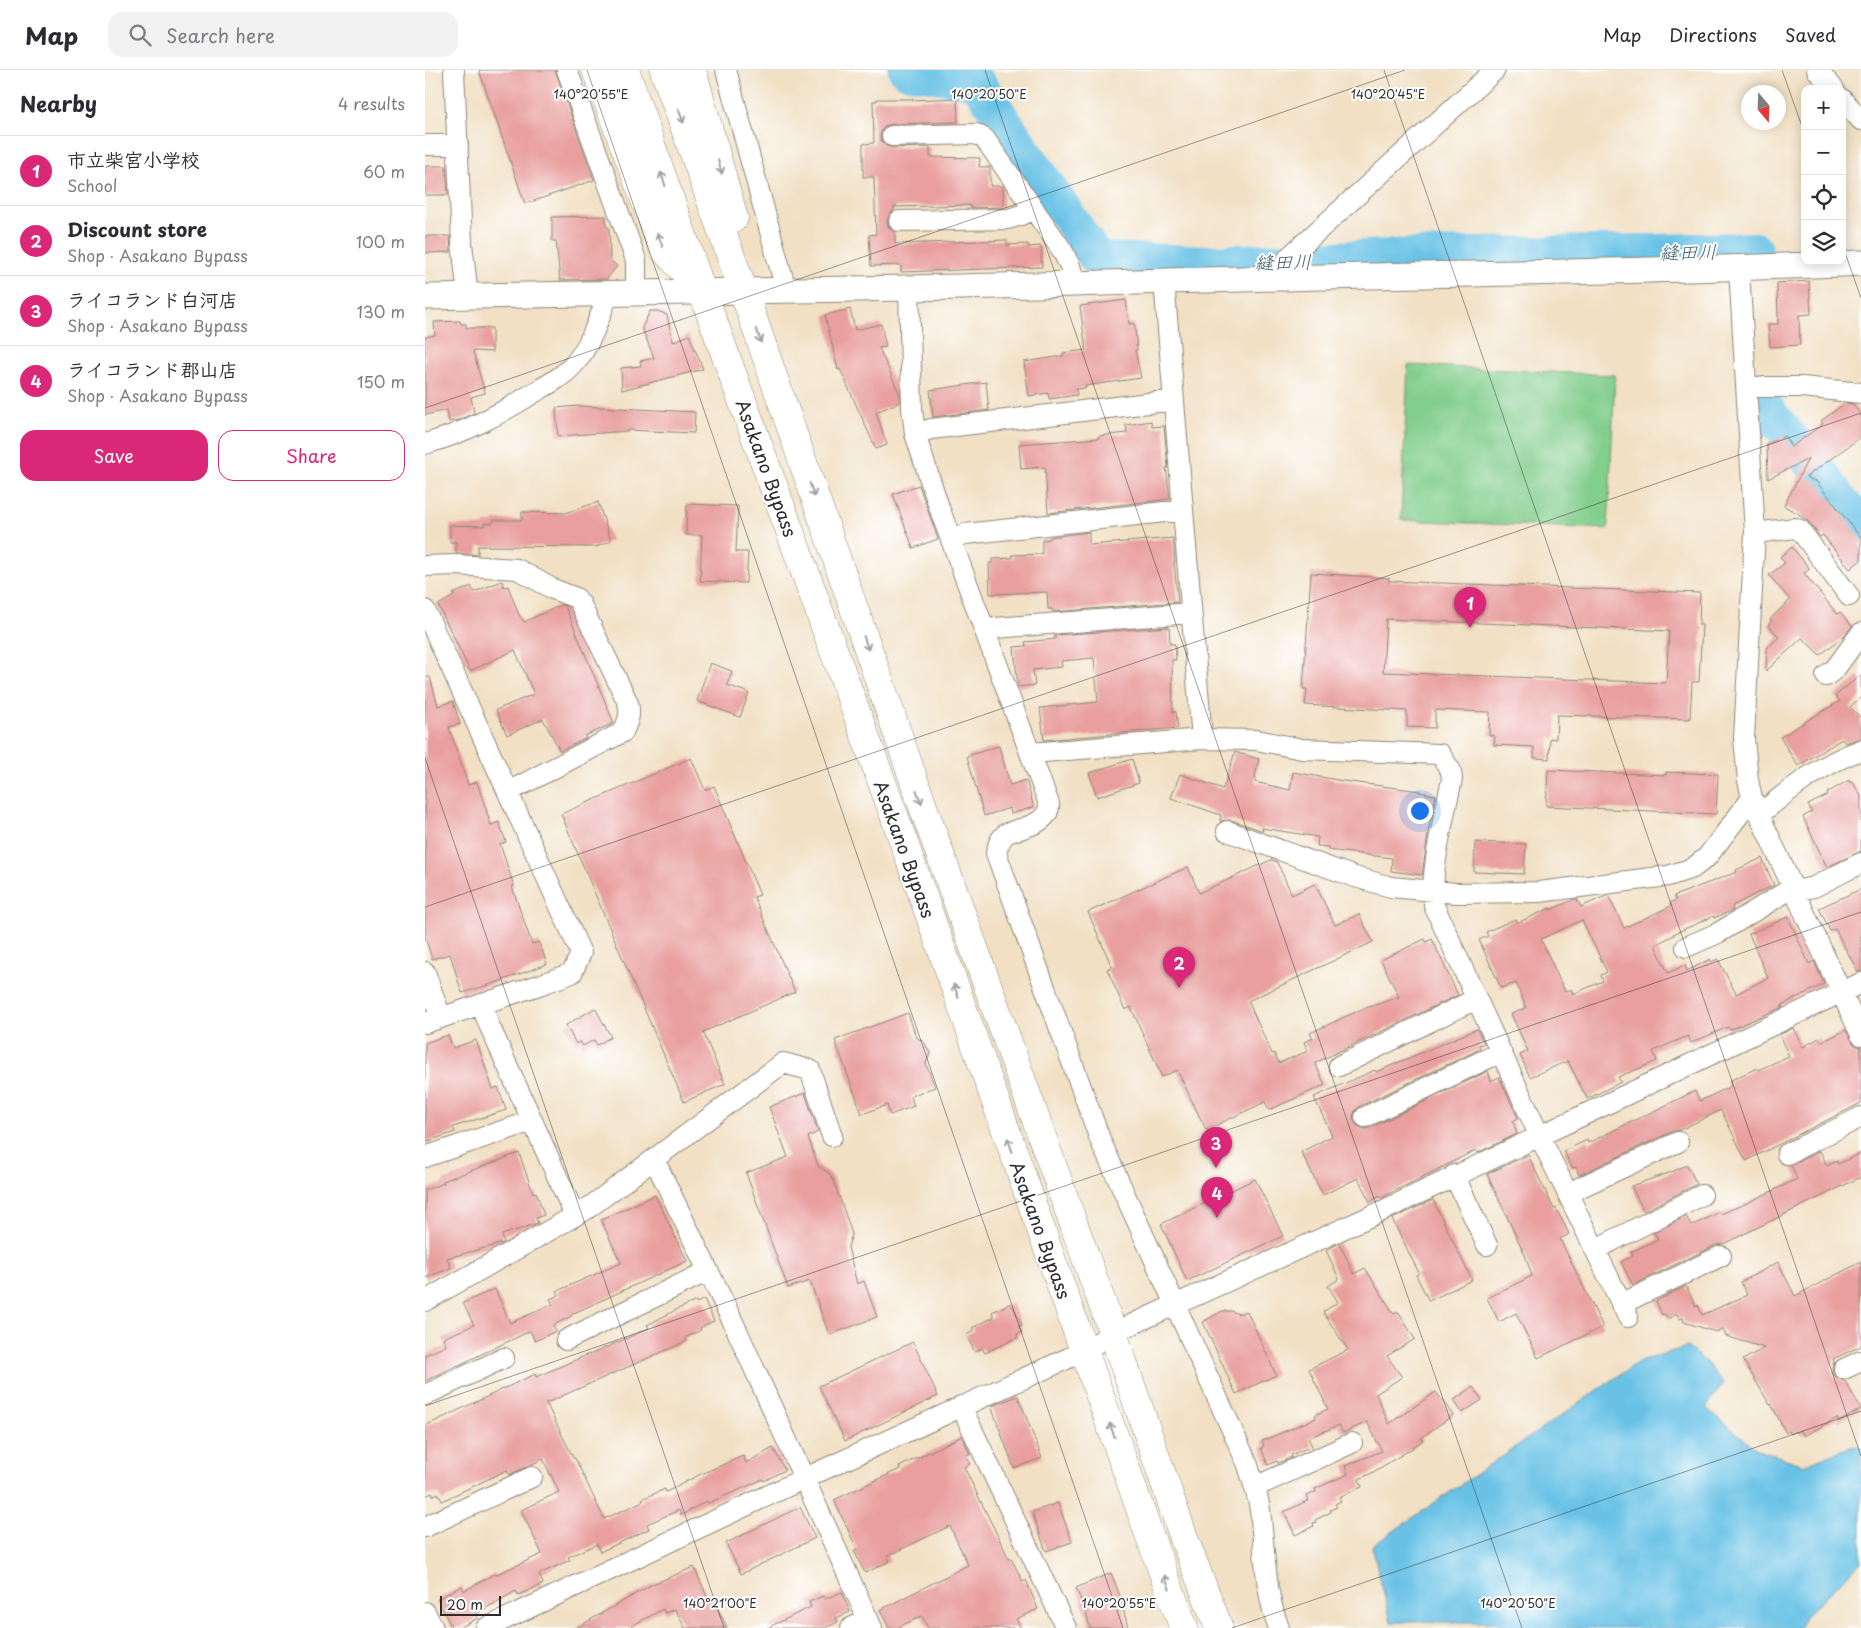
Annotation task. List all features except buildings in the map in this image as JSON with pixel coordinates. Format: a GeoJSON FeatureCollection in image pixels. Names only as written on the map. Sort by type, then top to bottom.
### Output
{"type":"FeatureCollection","features":[{"type":"Feature","properties":{"kind":"highway"},"geometry":{"type":"LineString","coordinates":[[596,70],[663,248],[702,291]]}},
{"type":"Feature","properties":{"kind":"highway","name":"Asakano Bypass"},"geometry":{"type":"LineString","coordinates":[[625,70],[702,291],[894,817],[1155,1551],[1185,1628]]}},
{"type":"Feature","properties":{"kind":"highway","name":"Asakano Bypass"},"geometry":{"type":"LineString","coordinates":[[664,70],[743,290],[897,734],[1113,1333],[1185,1541],[1219,1628]]}},
{"type":"Feature","properties":{"kind":"highway"},"geometry":{"type":"LineString","coordinates":[[692,70],[733,210],[743,290]]}},
{"type":"Feature","properties":{"kind":"street"},"geometry":{"type":"LineString","coordinates":[[454,70],[462,243],[468,296]]}},
{"type":"Feature","properties":{"kind":"street"},"geometry":{"type":"LineString","coordinates":[[567,70],[636,260],[636,294]]}},
{"type":"Feature","properties":{"kind":"street"},"geometry":{"type":"LineString","coordinates":[[726,70],[786,290]]}},
{"type":"Feature","properties":{"kind":"street"},"geometry":{"type":"LineString","coordinates":[[1276,278],[1289,257],[1495,70]]}},
{"type":"Feature","properties":{"kind":"street"},"geometry":{"type":"LineString","coordinates":[[1817,70],[1830,85]]}},
{"type":"Feature","properties":{"kind":"street"},"geometry":{"type":"LineString","coordinates":[[1846,103],[1861,120]]}},
{"type":"Feature","properties":{"kind":"street"},"geometry":{"type":"LineString","coordinates":[[892,136],[976,134],[981,136],[990,145],[1062,250],[1070,266],[1075,284]]}},
{"type":"Feature","properties":{"kind":"street"},"geometry":{"type":"LineString","coordinates":[[425,145],[458,145]]}},
{"type":"Feature","properties":{"kind":"street"},"geometry":{"type":"LineString","coordinates":[[899,221],[1008,219],[1034,209]]}},
{"type":"Feature","properties":{"kind":"street"},"geometry":{"type":"LineString","coordinates":[[425,297],[1739,269],[1861,264]]}},
{"type":"Feature","properties":{"kind":"street"},"geometry":{"type":"LineString","coordinates":[[1739,269],[1755,533],[1744,738],[1748,780],[1756,806],[1793,890],[1861,1035]]}},
{"type":"Feature","properties":{"kind":"street"},"geometry":{"type":"LineString","coordinates":[[1164,282],[1201,739]]}},
{"type":"Feature","properties":{"kind":"street"},"geometry":{"type":"LineString","coordinates":[[909,288],[915,434],[951,539],[1031,753],[1049,808],[1041,821],[1003,836],[996,853],[1101,1142],[1248,1465],[1260,1510],[1263,1558],[1279,1628]]}},
{"type":"Feature","properties":{"kind":"street"},"geometry":{"type":"LineString","coordinates":[[425,444],[458,434],[507,410],[569,369],[597,326],[608,294]]}},
{"type":"Feature","properties":{"kind":"street"},"geometry":{"type":"LineString","coordinates":[[1746,387],[1788,386],[1861,393]]}},
{"type":"Feature","properties":{"kind":"street"},"geometry":{"type":"LineString","coordinates":[[915,434],[931,429],[1174,400]]}},
{"type":"Feature","properties":{"kind":"street"},"geometry":{"type":"LineString","coordinates":[[951,539],[965,534],[1183,510]]}},
{"type":"Feature","properties":{"kind":"street"},"geometry":{"type":"LineString","coordinates":[[1755,533],[1789,528],[1800,530],[1849,596]]}},
{"type":"Feature","properties":{"kind":"street"},"geometry":{"type":"LineString","coordinates":[[425,566],[503,566],[517,569],[553,589],[576,598],[580,602],[628,703],[629,721],[623,732],[509,792]]}},
{"type":"Feature","properties":{"kind":"street"},"geometry":{"type":"LineString","coordinates":[[425,610],[581,953],[572,972],[433,1021],[425,972]]}},
{"type":"Feature","properties":{"kind":"street"},"geometry":{"type":"LineString","coordinates":[[986,632],[995,628],[1191,613]]}},
{"type":"Feature","properties":{"kind":"street"},"geometry":{"type":"LineString","coordinates":[[1826,676],[1835,669],[1861,633]]}},
{"type":"Feature","properties":{"kind":"street"},"geometry":{"type":"LineString","coordinates":[[1031,753],[1201,739],[1257,740],[1302,749],[1440,754],[1451,771],[1452,779],[1433,891],[1433,900],[1438,916],[1539,1135],[1624,1310],[1721,1256]]}},
{"type":"Feature","properties":{"kind":"street"},"geometry":{"type":"LineString","coordinates":[[1227,831],[1371,882],[1391,887],[1456,893],[1539,892],[1668,876],[1693,868],[1707,857],[1756,806],[1845,756],[1861,750]]}},
{"type":"Feature","properties":{"kind":"street"},"geometry":{"type":"LineString","coordinates":[[1686,947],[1718,933],[1784,894],[1793,890],[1814,887],[1861,863]]}},
{"type":"Feature","properties":{"kind":"street"},"geometry":{"type":"LineString","coordinates":[[486,1628],[1083,1350],[1113,1333],[1373,1215],[1861,983]]}},
{"type":"Feature","properties":{"kind":"street"},"geometry":{"type":"LineString","coordinates":[[1339,1066],[1476,999]]}},
{"type":"Feature","properties":{"kind":"street"},"geometry":{"type":"LineString","coordinates":[[481,1004],[575,1216]]}},
{"type":"Feature","properties":{"kind":"street"},"geometry":{"type":"LineString","coordinates":[[1365,1117],[1501,1052]]}},
{"type":"Feature","properties":{"kind":"street"},"geometry":{"type":"LineString","coordinates":[[425,1301],[587,1209],[783,1063],[810,1070],[833,1136]]}},
{"type":"Feature","properties":{"kind":"street"},"geometry":{"type":"LineString","coordinates":[[1787,1154],[1861,1117]]}},
{"type":"Feature","properties":{"kind":"street"},"geometry":{"type":"LineString","coordinates":[[425,1157],[532,1121]]}},
{"type":"Feature","properties":{"kind":"street"},"geometry":{"type":"LineString","coordinates":[[1568,1193],[1678,1142]]}},
{"type":"Feature","properties":{"kind":"street"},"geometry":{"type":"LineString","coordinates":[[654,1159],[708,1271],[803,1479],[864,1625]]}},
{"type":"Feature","properties":{"kind":"street"},"geometry":{"type":"LineString","coordinates":[[1454,1175],[1487,1245]]}},
{"type":"Feature","properties":{"kind":"street"},"geometry":{"type":"LineString","coordinates":[[1596,1249],[1702,1195]]}},
{"type":"Feature","properties":{"kind":"street"},"geometry":{"type":"LineString","coordinates":[[566,1340],[708,1271]]}},
{"type":"Feature","properties":{"kind":"street"},"geometry":{"type":"LineString","coordinates":[[425,1394],[504,1358]]}},
{"type":"Feature","properties":{"kind":"street"},"geometry":{"type":"LineString","coordinates":[[961,1406],[1066,1628]]}},
{"type":"Feature","properties":{"kind":"street"},"geometry":{"type":"LineString","coordinates":[[1255,1487],[1352,1443]]}},
{"type":"Feature","properties":{"kind":"street"},"geometry":{"type":"LineString","coordinates":[[425,1527],[531,1477]]}},
{"type":"Feature","properties":{"kind":"street"},"geometry":{"type":"LineString","coordinates":[[425,1612],[433,1628]]}},
{"type":"Feature","properties":{"kind":"green space"},"geometry":{"type":"Polygon","coordinates":[[[1408,365],[1615,375],[1608,529],[1401,520],[1408,365]]]}},
{"type":"Feature","properties":{"kind":"water"},"geometry":{"type":"Polygon","coordinates":[[[1687,1347],[1706,1362],[1723,1383],[1706,1408],[1755,1448],[1803,1465],[1849,1447],[1861,1446],[1861,1562],[1806,1615],[1799,1628],[1508,1628],[1494,1622],[1391,1622],[1372,1546],[1640,1361],[1687,1347]]]}},
{"type":"Feature","properties":{"kind":"waterway","name":"縫田川"},"geometry":{"type":"LineString","coordinates":[[906,70],[971,81],[979,85],[1098,260],[1209,263],[1422,256],[1755,250]]}},
{"type":"Feature","properties":{"kind":"waterway","name":"縫田川"},"geometry":{"type":"LineString","coordinates":[[1765,408],[1822,475],[1842,503],[1861,523]]}},
{"type":"Feature","properties":{"kind":"place","name":"市立柴宮小学校"},"geometry":{"type":"Point","coordinates":[1470,628]}},
{"type":"Feature","properties":{"kind":"place","name":"Discount store"},"geometry":{"type":"Point","coordinates":[1179,988]}},
{"type":"Feature","properties":{"kind":"place","name":"ライコランド白河店"},"geometry":{"type":"Point","coordinates":[1216,1168]}},
{"type":"Feature","properties":{"kind":"place","name":"ライコランド郡山店"},"geometry":{"type":"Point","coordinates":[1217,1218]}}]}
